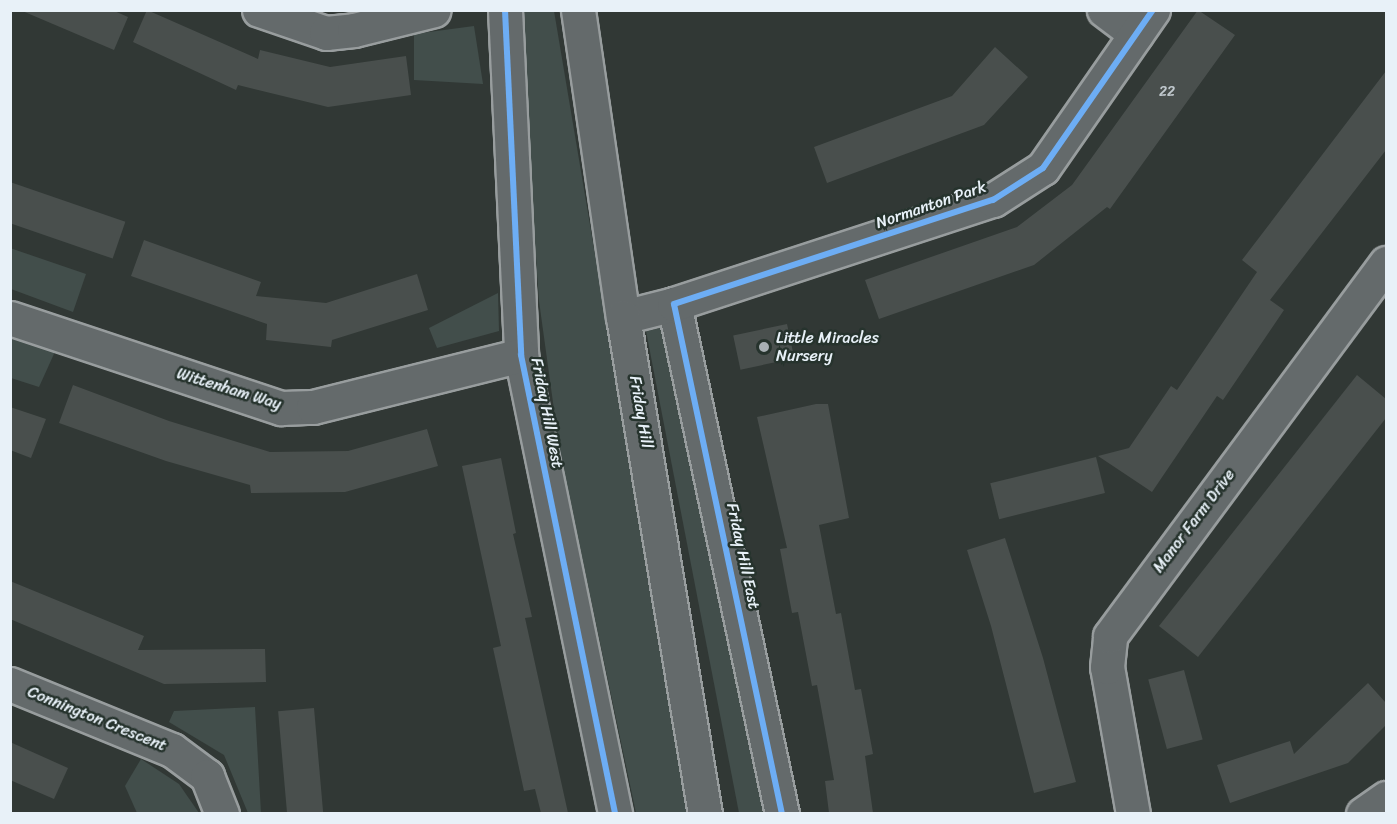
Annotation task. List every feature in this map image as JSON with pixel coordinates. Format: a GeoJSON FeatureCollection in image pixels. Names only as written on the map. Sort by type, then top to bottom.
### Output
{"type":"FeatureCollection","features":[{"type":"Feature","properties":{"kind":"street"},"geometry":{"type":"LineString","coordinates":[[259,10],[326,33],[354,30],[434,10]]}},
{"type":"Feature","properties":{"kind":"street","name":"Friday Hill West"},"geometry":{"type":"LineString","coordinates":[[505,10],[521,355],[615,813]]}},
{"type":"Feature","properties":{"kind":"street","name":"Friday Hill"},"geometry":{"type":"LineString","coordinates":[[578,10],[623,317],[705,813]]}},
{"type":"Feature","properties":{"kind":"street"},"geometry":{"type":"LineString","coordinates":[[1104,10],[1144,22]]}},
{"type":"Feature","properties":{"kind":"street","name":"Normanton Park"},"geometry":{"type":"LineString","coordinates":[[623,317],[674,304],[993,200],[1043,168],[1144,22]]}},
{"type":"Feature","properties":{"kind":"street","name":"Manor Farm Drive"},"geometry":{"type":"LineString","coordinates":[[1133,813],[1107,667],[1110,636],[1386,263]]}},
{"type":"Feature","properties":{"kind":"street","name":"Friday Hill East"},"geometry":{"type":"LineString","coordinates":[[674,304],[782,813]]}},
{"type":"Feature","properties":{"kind":"street","name":"Wittenham Way"},"geometry":{"type":"LineString","coordinates":[[10,318],[281,408],[313,407],[521,355]]}},
{"type":"Feature","properties":{"kind":"street","name":"Connington Crescent"},"geometry":{"type":"LineString","coordinates":[[10,684],[172,750],[207,776],[222,813]]}},
{"type":"Feature","properties":{"kind":"street"},"geometry":{"type":"LineString","coordinates":[[1363,813],[1386,798]]}},
{"type":"Feature","properties":{"kind":"shaded area"},"geometry":{"type":"Polygon","coordinates":[[[519,11],[554,11],[689,813],[636,813],[560,453],[539,301],[519,11]]]}},
{"type":"Feature","properties":{"kind":"shaded area"},"geometry":{"type":"Polygon","coordinates":[[[474,26],[483,84],[414,80],[414,34],[474,26]]]}},
{"type":"Feature","properties":{"kind":"shaded area"},"geometry":{"type":"Polygon","coordinates":[[[10,248],[86,274],[73,312],[11,289],[10,248]]]}},
{"type":"Feature","properties":{"kind":"shaded area"},"geometry":{"type":"Polygon","coordinates":[[[498,293],[499,331],[437,348],[429,328],[498,293]]]}},
{"type":"Feature","properties":{"kind":"shaded area"},"geometry":{"type":"Polygon","coordinates":[[[663,327],[760,782],[764,813],[739,813],[646,331],[663,327]]]}},
{"type":"Feature","properties":{"kind":"shaded area"},"geometry":{"type":"Polygon","coordinates":[[[10,329],[58,345],[39,387],[11,378],[10,329]]]}},
{"type":"Feature","properties":{"kind":"shaded area"},"geometry":{"type":"Polygon","coordinates":[[[255,707],[261,813],[248,813],[224,755],[169,722],[174,711],[255,707]]]}},
{"type":"Feature","properties":{"kind":"shaded area"},"geometry":{"type":"Polygon","coordinates":[[[141,759],[179,784],[199,813],[137,813],[125,786],[141,759]]]}},
{"type":"Feature","properties":{"kind":"building"},"geometry":{"type":"Polygon","coordinates":[[[20,10],[112,10],[128,17],[114,50],[20,10]]]}},
{"type":"Feature","properties":{"kind":"building"},"geometry":{"type":"Polygon","coordinates":[[[147,10],[258,59],[260,50],[330,67],[406,56],[411,95],[328,107],[238,85],[236,90],[133,42],[147,10]]]}},
{"type":"Feature","properties":{"kind":"building"},"geometry":{"type":"Polygon","coordinates":[[[1198,10],[1235,35],[1110,209],[1107,207],[1034,265],[879,319],[865,280],[1017,227],[1072,185],[1198,10]]]}},
{"type":"Feature","properties":{"kind":"building"},"geometry":{"type":"Polygon","coordinates":[[[995,47],[1028,77],[984,125],[827,183],[814,147],[952,96],[995,47]]]}},
{"type":"Feature","properties":{"kind":"building"},"geometry":{"type":"Polygon","coordinates":[[[1386,71],[1386,150],[1270,300],[1284,310],[1223,400],[1217,396],[1152,492],[1098,456],[1129,448],[1171,386],[1177,390],[1257,272],[1242,260],[1386,71]]]}},
{"type":"Feature","properties":{"kind":"building"},"geometry":{"type":"Polygon","coordinates":[[[10,182],[125,222],[113,259],[10,223],[10,182]]]}},
{"type":"Feature","properties":{"kind":"building"},"geometry":{"type":"Polygon","coordinates":[[[144,240],[261,282],[256,296],[326,303],[417,274],[428,310],[332,340],[331,347],[266,340],[267,324],[131,276],[144,240]]]}},
{"type":"Feature","properties":{"kind":"building","name":"Little Miracles Nursery"},"geometry":{"type":"Polygon","coordinates":[[[787,324],[794,358],[740,370],[733,335],[787,324]]]}},
{"type":"Feature","properties":{"kind":"building"},"geometry":{"type":"Polygon","coordinates":[[[1357,375],[1386,399],[1386,418],[1198,657],[1159,626],[1357,375]]]}},
{"type":"Feature","properties":{"kind":"building"},"geometry":{"type":"Polygon","coordinates":[[[73,385],[169,421],[270,452],[348,451],[427,429],[438,466],[345,492],[251,493],[250,485],[166,461],[59,423],[73,385]]]}},
{"type":"Feature","properties":{"kind":"building"},"geometry":{"type":"Polygon","coordinates":[[[816,404],[828,404],[849,518],[819,525],[836,614],[841,613],[855,690],[861,689],[873,754],[865,756],[873,813],[829,813],[825,781],[834,780],[817,685],[812,686],[798,612],[792,613],[780,549],[787,548],[757,417],[816,404]]]}},
{"type":"Feature","properties":{"kind":"building"},"geometry":{"type":"Polygon","coordinates":[[[10,407],[46,419],[31,458],[10,450],[10,407]]]}},
{"type":"Feature","properties":{"kind":"building"},"geometry":{"type":"Polygon","coordinates":[[[1096,457],[1105,493],[999,519],[990,483],[1096,457]]]}},
{"type":"Feature","properties":{"kind":"building"},"geometry":{"type":"Polygon","coordinates":[[[501,458],[516,533],[513,534],[532,617],[525,618],[568,813],[541,813],[535,789],[524,791],[493,648],[501,646],[462,466],[501,458]]]}},
{"type":"Feature","properties":{"kind":"building"},"geometry":{"type":"Polygon","coordinates":[[[1005,538],[1043,658],[1076,782],[1034,793],[991,626],[967,550],[1005,538]]]}},
{"type":"Feature","properties":{"kind":"building"},"geometry":{"type":"Polygon","coordinates":[[[10,581],[144,636],[138,650],[265,649],[266,682],[164,684],[10,619],[10,581]]]}},
{"type":"Feature","properties":{"kind":"building"},"geometry":{"type":"Polygon","coordinates":[[[1184,670],[1203,740],[1167,749],[1148,680],[1184,670]]]}},
{"type":"Feature","properties":{"kind":"building"},"geometry":{"type":"Polygon","coordinates":[[[1368,683],[1386,703],[1386,725],[1348,763],[1230,803],[1217,765],[1290,741],[1294,754],[1368,683]]]}},
{"type":"Feature","properties":{"kind":"building"},"geometry":{"type":"Polygon","coordinates":[[[314,708],[323,813],[287,814],[278,711],[314,708]]]}},
{"type":"Feature","properties":{"kind":"building"},"geometry":{"type":"Polygon","coordinates":[[[10,742],[68,768],[54,799],[10,780],[10,742]]]}},
{"type":"Feature","properties":{"kind":"cycle path"},"geometry":{"type":"LineString","coordinates":[[505,10],[521,355],[615,814]]}},
{"type":"Feature","properties":{"kind":"cycle path"},"geometry":{"type":"LineString","coordinates":[[782,814],[674,304],[993,200],[1043,168],[1153,10]]}},
{"type":"Feature","properties":{"kind":"place","name":"Little Miracles Nursery"},"geometry":{"type":"Point","coordinates":[764,347]}}]}
